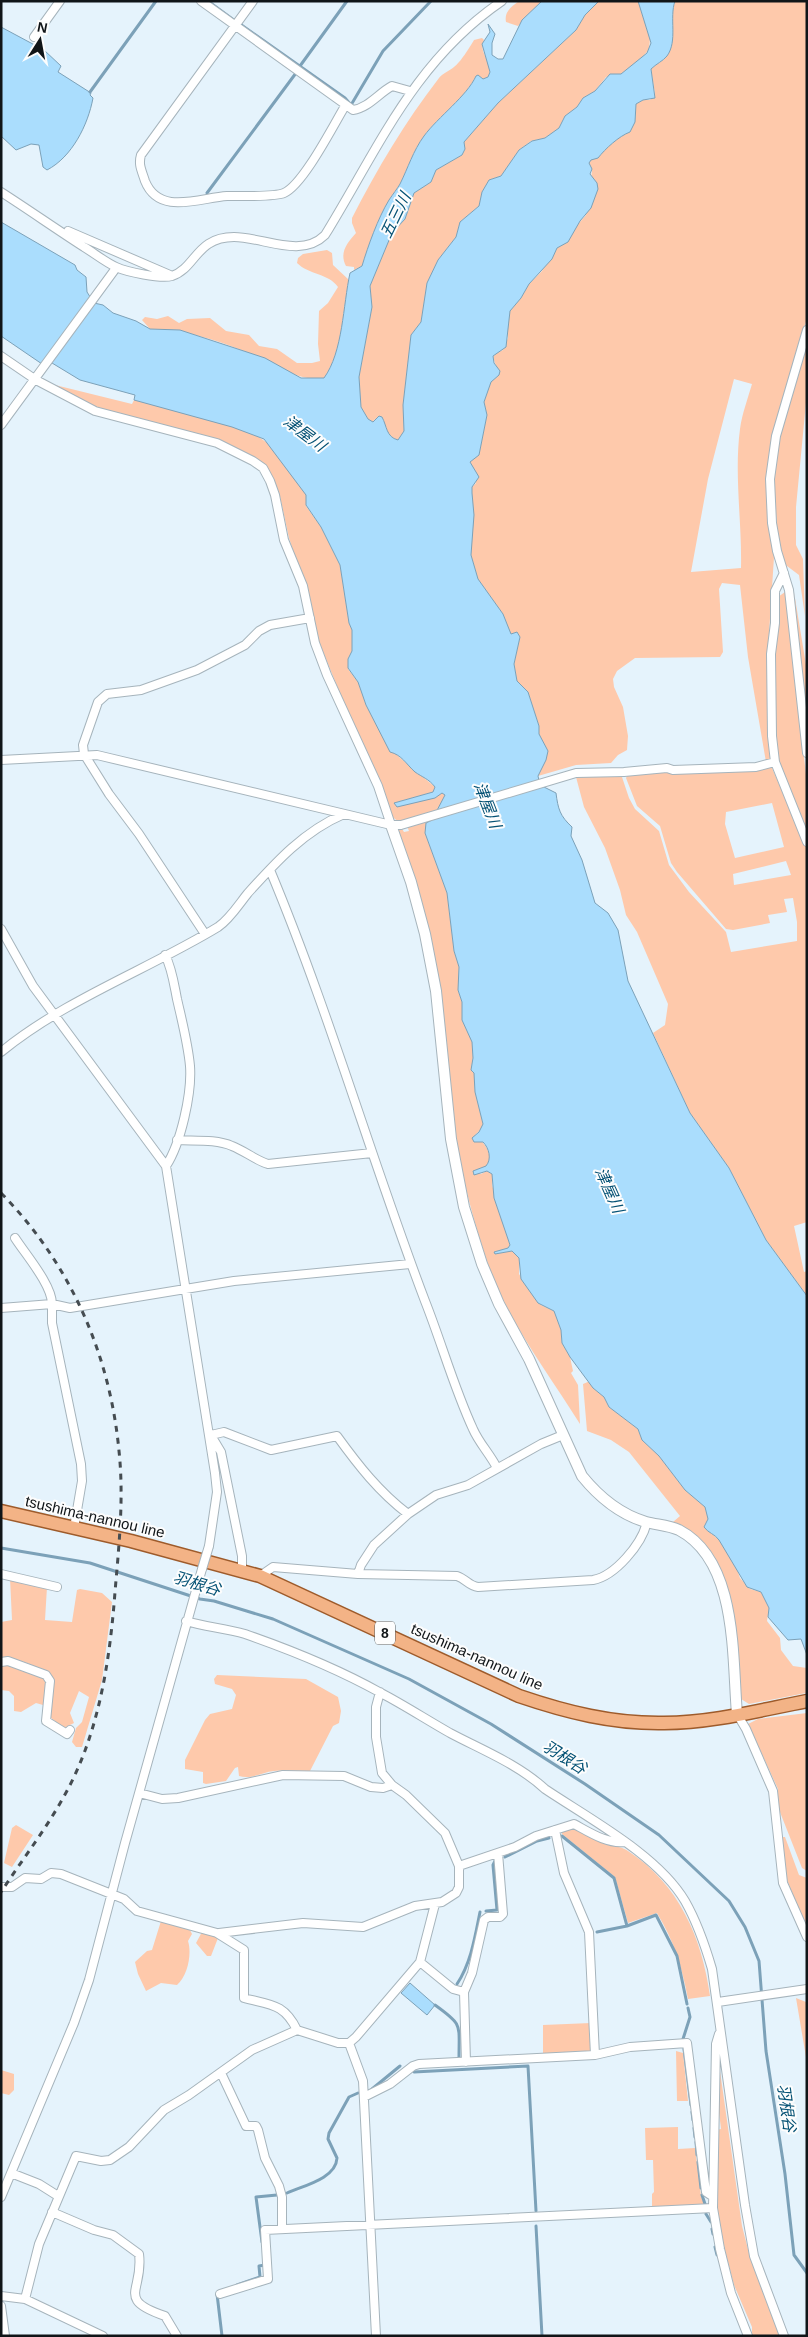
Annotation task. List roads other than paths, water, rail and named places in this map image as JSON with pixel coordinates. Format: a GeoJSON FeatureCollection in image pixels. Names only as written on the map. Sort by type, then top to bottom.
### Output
{"type":"FeatureCollection","features":[{"type":"Feature","properties":{"kind":"main road","name":"tsushima-nannou line"},"geometry":{"type":"LineString","coordinates":[[1,1512],[131,1541],[260,1576],[519,1696],[560,1710],[591,1717],[633,1722],[665,1723],[737,1714],[807,1701]]}},
{"type":"Feature","properties":{"kind":"street"},"geometry":{"type":"LineString","coordinates":[[34,37],[60,1]]}},
{"type":"Feature","properties":{"kind":"street"},"geometry":{"type":"LineString","coordinates":[[201,1],[353,110],[361,109],[392,86],[410,91]]}},
{"type":"Feature","properties":{"kind":"street"},"geometry":{"type":"LineString","coordinates":[[253,1],[141,155],[140,168],[148,188],[171,203],[209,197],[283,194],[300,180],[345,106]]}},
{"type":"Feature","properties":{"kind":"street"},"geometry":{"type":"LineString","coordinates":[[1,192],[116,268],[161,277],[172,276],[179,272],[202,249],[217,240],[242,237],[299,247],[307,246],[320,240],[331,226],[368,158],[410,91],[452,43],[481,16],[502,1]]}},
{"type":"Feature","properties":{"kind":"street"},"geometry":{"type":"LineString","coordinates":[[23,207],[80,238],[172,276]]}},
{"type":"Feature","properties":{"kind":"street"},"geometry":{"type":"LineString","coordinates":[[1,425],[36,380],[116,268]]}},
{"type":"Feature","properties":{"kind":"street"},"geometry":{"type":"LineString","coordinates":[[807,330],[776,436],[770,479],[772,523],[777,552],[789,590],[807,753]]}},
{"type":"Feature","properties":{"kind":"street"},"geometry":{"type":"LineString","coordinates":[[1,356],[36,380],[95,411],[217,443],[235,450],[263,468],[275,495],[284,540],[303,586],[315,642],[327,675],[396,825],[425,934],[436,991],[451,1139],[464,1207],[482,1264],[499,1304],[529,1359],[582,1476],[595,1492],[615,1508],[647,1522],[680,1531],[710,1559],[719,1576],[726,1595],[729,1616],[737,1714],[746,1729],[773,1791],[783,1882],[807,1937]]}},
{"type":"Feature","properties":{"kind":"street"},"geometry":{"type":"LineString","coordinates":[[784,573],[775,590],[775,623],[771,654],[772,736],[775,762],[807,842]]}},
{"type":"Feature","properties":{"kind":"street"},"geometry":{"type":"LineString","coordinates":[[205,934],[139,834],[109,794],[84,754],[83,745],[98,702],[107,694],[141,690],[197,670],[246,644],[259,631],[270,625],[310,618]]}},
{"type":"Feature","properties":{"kind":"street"},"geometry":{"type":"LineString","coordinates":[[1,760],[84,754],[97,755],[396,825],[576,774],[667,768],[673,770],[756,767],[775,762]]}},
{"type":"Feature","properties":{"kind":"street"},"geometry":{"type":"LineString","coordinates":[[1,1052],[55,1016],[220,926],[284,854],[309,834],[344,814]]}},
{"type":"Feature","properties":{"kind":"street"},"geometry":{"type":"LineString","coordinates":[[270,870],[308,964],[410,1264],[474,1432],[497,1468]]}},
{"type":"Feature","properties":{"kind":"street"},"geometry":{"type":"LineString","coordinates":[[1,928],[33,986],[166,1166],[184,1288],[211,1435],[217,1492],[209,1546],[187,1617],[90,1980],[74,2023],[1,2197]]}},
{"type":"Feature","properties":{"kind":"street"},"geometry":{"type":"LineString","coordinates":[[165,955],[183,1025],[190,1068],[187,1098],[177,1140],[172,1157],[166,1166]]}},
{"type":"Feature","properties":{"kind":"street"},"geometry":{"type":"LineString","coordinates":[[177,1140],[219,1142],[232,1146],[268,1164],[372,1153]]}},
{"type":"Feature","properties":{"kind":"street"},"geometry":{"type":"LineString","coordinates":[[15,1238],[52,1296],[52,1323],[82,1480],[74,1528]]}},
{"type":"Feature","properties":{"kind":"street"},"geometry":{"type":"LineString","coordinates":[[1,1308],[52,1304],[70,1308],[184,1288],[298,1273],[410,1264]]}},
{"type":"Feature","properties":{"kind":"street"},"geometry":{"type":"LineString","coordinates":[[211,1435],[224,1432],[271,1450],[337,1436],[386,1498],[408,1514]]}},
{"type":"Feature","properties":{"kind":"street"},"geometry":{"type":"LineString","coordinates":[[211,1435],[221,1452],[242,1556],[242,1570]]}},
{"type":"Feature","properties":{"kind":"street"},"geometry":{"type":"LineString","coordinates":[[358,1574],[361,1565],[374,1545],[408,1514],[436,1495],[468,1485],[497,1468],[563,1435]]}},
{"type":"Feature","properties":{"kind":"street"},"geometry":{"type":"LineString","coordinates":[[260,1576],[273,1567],[358,1574],[457,1576],[465,1579],[471,1586],[478,1588],[593,1580],[603,1578],[614,1571],[642,1536],[647,1522]]}},
{"type":"Feature","properties":{"kind":"street"},"geometry":{"type":"LineString","coordinates":[[1,1574],[57,1586]]}},
{"type":"Feature","properties":{"kind":"street"},"geometry":{"type":"LineString","coordinates":[[187,1617],[199,1626],[224,1628],[247,1635],[311,1660],[380,1692],[433,1724],[531,1776],[545,1789],[656,1866],[684,1900],[704,1942],[718,2002],[720,2030],[754,2256],[784,2336]]}},
{"type":"Feature","properties":{"kind":"street"},"geometry":{"type":"LineString","coordinates":[[1,1662],[8,1661],[46,1675],[50,1681],[46,1721],[66,1734],[70,1730]]}},
{"type":"Feature","properties":{"kind":"street"},"geometry":{"type":"LineString","coordinates":[[217,1933],[303,1923],[363,1927],[416,1906],[442,1902],[456,1893],[459,1887],[459,1866],[445,1834],[406,1795],[392,1785],[382,1773],[376,1737],[376,1707],[380,1692]]}},
{"type":"Feature","properties":{"kind":"street"},"geometry":{"type":"LineString","coordinates":[[139,1793],[162,1799],[178,1798],[283,1775],[344,1776],[371,1787],[383,1788],[392,1785]]}},
{"type":"Feature","properties":{"kind":"street"},"geometry":{"type":"LineString","coordinates":[[459,1866],[498,1853],[536,1836],[574,1824],[606,1840],[617,1843],[624,1842]]}},
{"type":"Feature","properties":{"kind":"street"},"geometry":{"type":"LineString","coordinates":[[555,1830],[564,1873],[589,1932],[595,2055]]}},
{"type":"Feature","properties":{"kind":"street"},"geometry":{"type":"LineString","coordinates":[[466,2062],[464,1992],[472,1973],[484,1920],[488,1917],[500,1917],[503,1914],[498,1853]]}},
{"type":"Feature","properties":{"kind":"street"},"geometry":{"type":"LineString","coordinates":[[1,1887],[12,1886],[25,1878],[41,1879],[51,1873],[61,1874],[124,1899],[137,1912],[217,1933],[244,1950],[244,1998],[280,2008],[291,2016],[297,2030]]}},
{"type":"Feature","properties":{"kind":"street"},"geometry":{"type":"LineString","coordinates":[[349,2044],[379,2013],[420,1962],[435,1904]]}},
{"type":"Feature","properties":{"kind":"street"},"geometry":{"type":"LineString","coordinates":[[420,1962],[452,1989],[464,1992]]}},
{"type":"Feature","properties":{"kind":"street"},"geometry":{"type":"LineString","coordinates":[[718,2002],[797,1992],[807,1989]]}},
{"type":"Feature","properties":{"kind":"street"},"geometry":{"type":"LineString","coordinates":[[24,2299],[38,2244],[76,2156],[100,2161],[110,2160],[129,2147],[164,2110],[252,2050],[297,2030],[338,2043],[349,2044]]}},
{"type":"Feature","properties":{"kind":"street"},"geometry":{"type":"LineString","coordinates":[[720,2030],[716,2044],[713,2208],[720,2249],[731,2293],[748,2336]]}},
{"type":"Feature","properties":{"kind":"street"},"geometry":{"type":"LineString","coordinates":[[364,2097],[390,2084],[413,2066],[595,2055],[630,2047],[688,2043],[706,2192],[712,2196]]}},
{"type":"Feature","properties":{"kind":"street"},"geometry":{"type":"LineString","coordinates":[[349,2044],[363,2081],[376,2336]]}},
{"type":"Feature","properties":{"kind":"street"},"geometry":{"type":"LineString","coordinates":[[221,2072],[246,2126],[256,2126],[258,2130],[265,2158],[279,2186],[282,2197],[282,2229]]}},
{"type":"Feature","properties":{"kind":"street"},"geometry":{"type":"LineString","coordinates":[[11,2173],[39,2184],[58,2196]]}},
{"type":"Feature","properties":{"kind":"street"},"geometry":{"type":"LineString","coordinates":[[220,2294],[268,2279],[265,2230],[713,2208]]}},
{"type":"Feature","properties":{"kind":"street"},"geometry":{"type":"LineString","coordinates":[[52,2212],[94,2230],[113,2235],[139,2254],[136,2302],[146,2310],[165,2316],[177,2336]]}},
{"type":"Feature","properties":{"kind":"street"},"geometry":{"type":"LineString","coordinates":[[1,2296],[24,2299],[103,2336]]}},
{"type":"Feature","properties":{"kind":"street"},"geometry":{"type":"LineString","coordinates":[[1,2306],[5,2336]]}},
{"type":"Feature","properties":{"kind":"water"},"geometry":{"type":"Polygon","coordinates":[[[542,1],[599,1],[585,15],[576,30],[498,103],[464,142],[465,149],[462,155],[436,170],[431,182],[414,193],[405,219],[392,233],[370,286],[372,307],[359,377],[361,407],[368,419],[373,422],[379,416],[382,417],[389,434],[398,440],[404,431],[403,405],[411,335],[421,322],[427,283],[438,260],[456,237],[460,222],[479,206],[482,192],[489,180],[501,176],[519,150],[532,141],[545,138],[559,128],[565,116],[577,107],[583,98],[595,91],[610,74],[621,74],[647,53],[651,43],[638,1],[675,1],[673,8],[673,36],[670,50],[665,58],[651,69],[655,98],[643,100],[636,104],[635,122],[630,132],[589,163],[592,169],[590,174],[597,183],[598,189],[591,208],[580,221],[568,242],[557,248],[552,259],[529,284],[521,298],[510,311],[506,347],[493,356],[494,363],[500,371],[499,375],[491,382],[484,402],[487,415],[479,455],[470,462],[479,477],[472,487],[474,515],[471,555],[478,579],[503,614],[511,634],[517,632],[520,637],[514,664],[517,681],[528,692],[539,726],[539,734],[548,751],[538,776],[540,785],[556,793],[560,812],[572,827],[571,836],[582,860],[595,903],[608,913],[618,930],[628,981],[690,1113],[729,1168],[766,1240],[807,1296],[807,1655],[801,1639],[788,1640],[768,1617],[769,1608],[761,1592],[747,1587],[719,1540],[704,1527],[708,1519],[705,1507],[685,1490],[659,1456],[642,1440],[638,1429],[609,1407],[604,1397],[593,1388],[570,1357],[562,1343],[561,1330],[554,1311],[538,1303],[521,1279],[519,1258],[512,1251],[495,1254],[494,1252],[508,1248],[510,1245],[494,1198],[492,1174],[487,1171],[474,1175],[473,1171],[486,1166],[489,1154],[483,1142],[474,1142],[472,1138],[479,1132],[483,1124],[475,1092],[474,1073],[471,1070],[473,1058],[472,1042],[462,1020],[462,1002],[458,990],[459,967],[454,951],[447,893],[425,833],[426,823],[432,820],[445,795],[442,793],[435,798],[397,807],[394,803],[433,792],[435,787],[415,772],[401,758],[390,752],[366,705],[358,682],[348,668],[348,659],[352,651],[352,630],[349,623],[340,565],[321,527],[306,505],[306,495],[264,439],[232,427],[134,400],[135,395],[80,380],[52,363],[44,362],[42,364],[1,336],[1,222],[75,265],[77,270],[86,277],[87,292],[94,303],[103,305],[113,313],[136,321],[150,329],[180,330],[265,358],[301,378],[324,378],[339,342],[350,273],[362,266],[381,215],[400,184],[417,148],[424,136],[466,91],[476,76],[478,75],[483,79],[488,77],[490,72],[482,44],[490,32],[488,24],[495,34],[492,43],[492,55],[498,59],[503,59],[522,20],[542,1]]]}},
{"type":"Feature","properties":{"kind":"water"},"geometry":{"type":"Polygon","coordinates":[[[1,27],[44,50],[61,66],[58,72],[91,93],[90,95],[93,98],[87,119],[78,139],[64,157],[47,170],[43,167],[39,145],[31,144],[16,150],[1,136],[1,27]]]}},
{"type":"Feature","properties":{"kind":"water"},"geometry":{"type":"Polygon","coordinates":[[[410,1983],[435,2005],[427,2015],[401,1993],[410,1983]]]}},
{"type":"Feature","properties":{"kind":"waterway"},"geometry":{"type":"LineString","coordinates":[[90,92],[156,1]]}},
{"type":"Feature","properties":{"kind":"waterway"},"geometry":{"type":"LineString","coordinates":[[208,1],[235,21]]}},
{"type":"Feature","properties":{"kind":"waterway"},"geometry":{"type":"LineString","coordinates":[[300,66],[347,1]]}},
{"type":"Feature","properties":{"kind":"waterway"},"geometry":{"type":"LineString","coordinates":[[240,24],[345,98],[351,105],[383,51],[431,1]]}},
{"type":"Feature","properties":{"kind":"waterway"},"geometry":{"type":"LineString","coordinates":[[207,193],[296,73]]}},
{"type":"Feature","properties":{"kind":"waterway","name":"羽根谷"},"geometry":{"type":"LineString","coordinates":[[1,1548],[90,1563],[200,1599],[214,1601],[273,1619],[409,1679],[491,1724],[585,1784],[659,1835],[729,1901],[745,1927],[759,1961],[766,2051],[785,2174],[794,2255],[807,2273]]}},
{"type":"Feature","properties":{"kind":"waterway"},"geometry":{"type":"LineString","coordinates":[[562,1836],[614,1878],[627,1926],[656,1915],[677,1956],[687,2004]]}},
{"type":"Feature","properties":{"kind":"waterway"},"geometry":{"type":"LineString","coordinates":[[505,1857],[537,1841],[549,1838]]}},
{"type":"Feature","properties":{"kind":"waterway"},"geometry":{"type":"LineString","coordinates":[[486,1911],[497,1910],[493,1865],[495,1861]]}},
{"type":"Feature","properties":{"kind":"waterway"},"geometry":{"type":"LineString","coordinates":[[457,1984],[469,1959],[480,1912]]}},
{"type":"Feature","properties":{"kind":"waterway"},"geometry":{"type":"LineString","coordinates":[[597,1932],[627,1926]]}},
{"type":"Feature","properties":{"kind":"waterway"},"geometry":{"type":"LineString","coordinates":[[435,2005],[451,2017],[457,2026],[459,2031],[459,2057]]}},
{"type":"Feature","properties":{"kind":"waterway"},"geometry":{"type":"LineString","coordinates":[[683,2039],[690,2017],[688,2008]]}},
{"type":"Feature","properties":{"kind":"waterway"},"geometry":{"type":"LineString","coordinates":[[684,2049],[691,2105]]}},
{"type":"Feature","properties":{"kind":"waterway"},"geometry":{"type":"LineString","coordinates":[[372,2089],[400,2066]]}},
{"type":"Feature","properties":{"kind":"waterway"},"geometry":{"type":"LineString","coordinates":[[414,2072],[528,2066],[536,2211]]}},
{"type":"Feature","properties":{"kind":"waterway"},"geometry":{"type":"LineString","coordinates":[[287,2193],[317,2181],[331,2171],[337,2158],[328,2139],[329,2133],[349,2097],[358,2093]]}},
{"type":"Feature","properties":{"kind":"waterway"},"geometry":{"type":"LineString","coordinates":[[692,2112],[693,2120]]}},
{"type":"Feature","properties":{"kind":"waterway"},"geometry":{"type":"LineString","coordinates":[[694,2128],[695,2137]]}},
{"type":"Feature","properties":{"kind":"waterway"},"geometry":{"type":"LineString","coordinates":[[696,2142],[697,2155]]}},
{"type":"Feature","properties":{"kind":"waterway"},"geometry":{"type":"LineString","coordinates":[[698,2162],[701,2188]]}},
{"type":"Feature","properties":{"kind":"waterway"},"geometry":{"type":"LineString","coordinates":[[262,2242],[256,2197],[277,2195]]}},
{"type":"Feature","properties":{"kind":"waterway"},"geometry":{"type":"LineString","coordinates":[[702,2195],[705,2204]]}},
{"type":"Feature","properties":{"kind":"waterway"},"geometry":{"type":"LineString","coordinates":[[706,2214],[711,2222]]}},
{"type":"Feature","properties":{"kind":"waterway"},"geometry":{"type":"LineString","coordinates":[[536,2226],[542,2336]]}},
{"type":"Feature","properties":{"kind":"waterway"},"geometry":{"type":"LineString","coordinates":[[712,2229],[713,2234]]}},
{"type":"Feature","properties":{"kind":"waterway"},"geometry":{"type":"LineString","coordinates":[[715,2247],[717,2255]]}},
{"type":"Feature","properties":{"kind":"waterway"},"geometry":{"type":"LineString","coordinates":[[237,2285],[260,2277],[259,2266],[265,2265],[265,2263]]}},
{"type":"Feature","properties":{"kind":"waterway"},"geometry":{"type":"LineString","coordinates":[[217,2294],[222,2336]]}},
{"type":"Feature","properties":{"kind":"railway"},"geometry":{"type":"LineString","coordinates":[[1,1193],[26,1220],[47,1249],[66,1280],[96,1345],[114,1415],[121,1486],[119,1539],[110,1642],[102,1692],[89,1740],[62,1801],[1,1892]]}},
{"type":"Feature","properties":{"kind":"water label","name":"五三川"},"geometry":{"type":"Point","coordinates":[395,215]}},
{"type":"Feature","properties":{"kind":"water label","name":"津屋川"},"geometry":{"type":"Point","coordinates":[305,433]}},
{"type":"Feature","properties":{"kind":"water label","name":"津屋川"},"geometry":{"type":"Point","coordinates":[488,805]}},
{"type":"Feature","properties":{"kind":"water label","name":"津屋川"},"geometry":{"type":"Point","coordinates":[610,1190]}}]}
